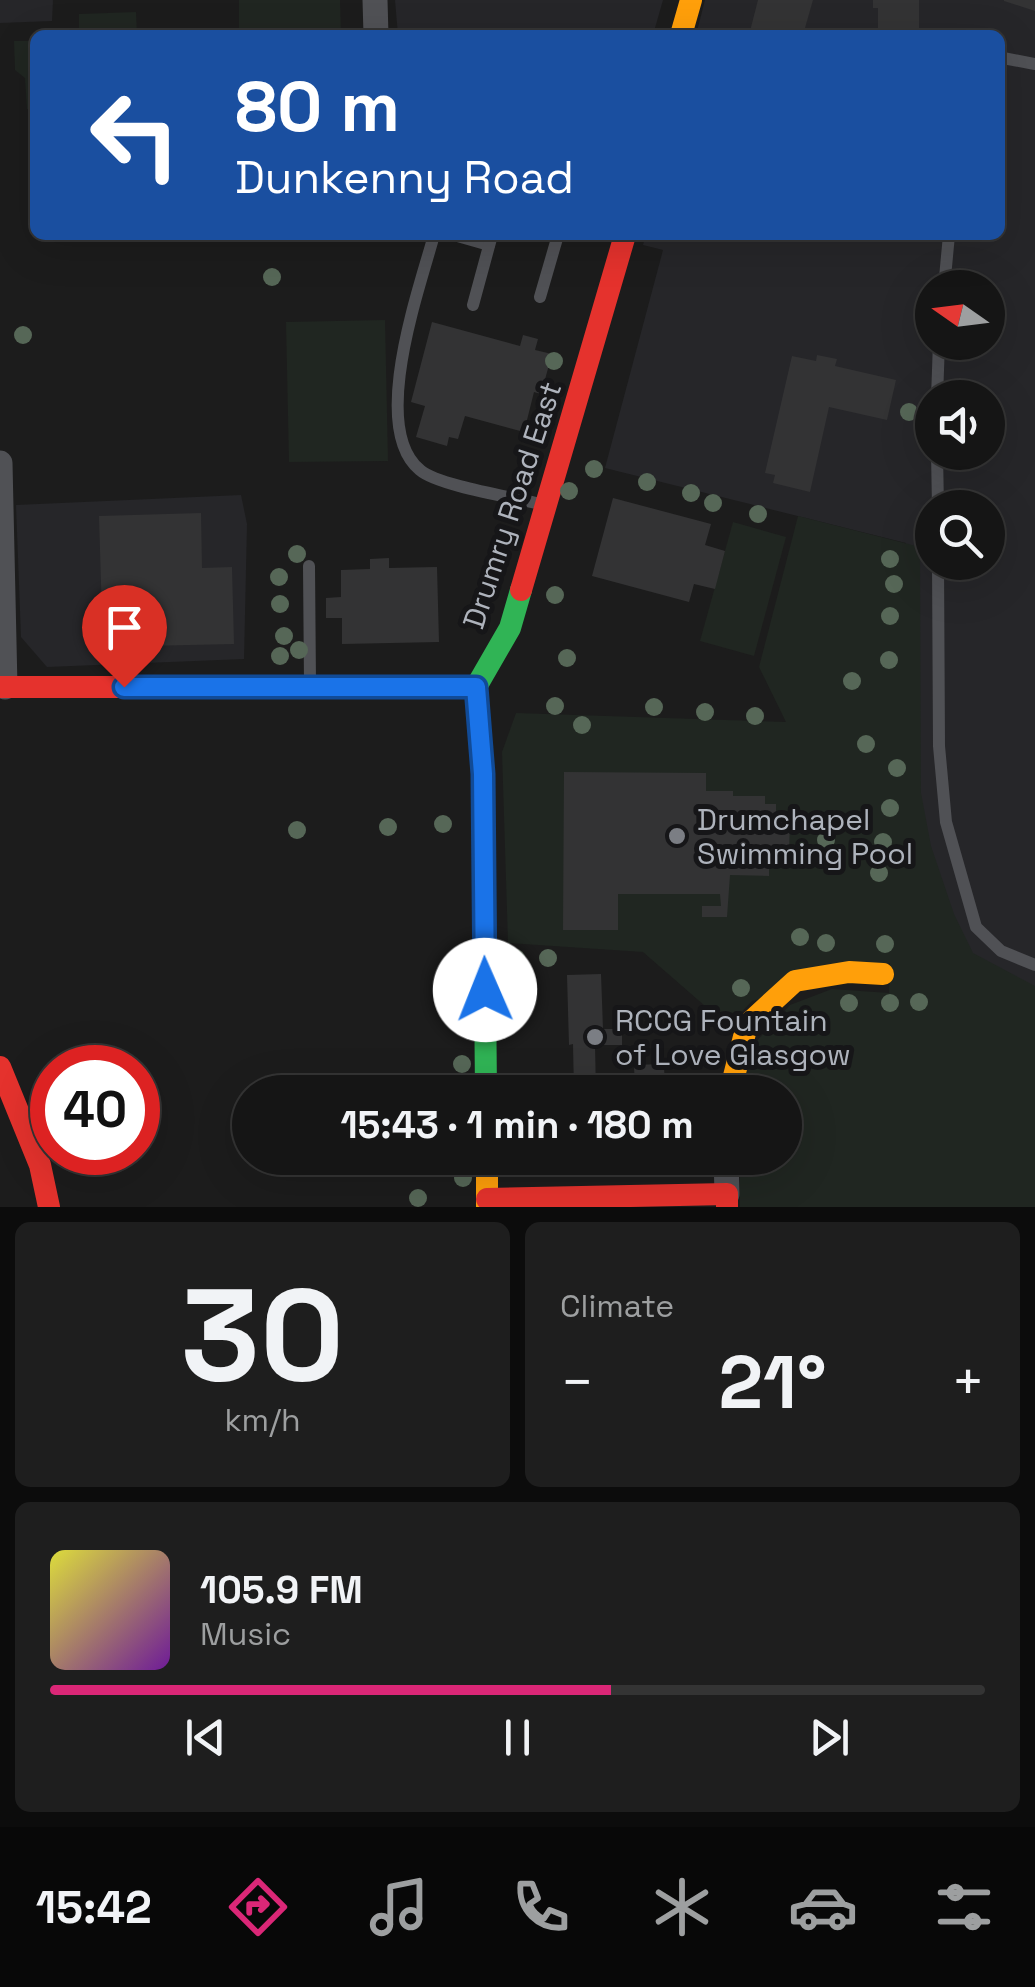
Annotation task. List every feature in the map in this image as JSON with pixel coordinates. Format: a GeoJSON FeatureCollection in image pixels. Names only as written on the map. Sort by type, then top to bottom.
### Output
{"type":"FeatureCollection","features":[{"type":"Feature","properties":{"kind":"street"},"geometry":{"type":"LineString","coordinates":[[375,0],[376,30]]}},
{"type":"Feature","properties":{"kind":"street"},"geometry":{"type":"LineString","coordinates":[[682,30],[690,0]]}},
{"type":"Feature","properties":{"kind":"street","name":"Drumry Road East"},"geometry":{"type":"LineString","coordinates":[[476,687],[510,628],[624,240]]}},
{"type":"Feature","properties":{"kind":"street"},"geometry":{"type":"LineString","coordinates":[[0,463],[2,687],[476,687],[483,774],[486,1075]]}},
{"type":"Feature","properties":{"kind":"street"},"geometry":{"type":"LineString","coordinates":[[734,1075],[747,1025],[795,981],[849,972],[883,974]]}},
{"type":"Feature","properties":{"kind":"street"},"geometry":{"type":"LineString","coordinates":[[0,1067],[40,1165],[48,1207]]}},
{"type":"Feature","properties":{"kind":"street"},"geometry":{"type":"LineString","coordinates":[[487,1175],[487,1203],[727,1200],[726,1175]]}},
{"type":"Feature","properties":{"kind":"lane"},"geometry":{"type":"LineString","coordinates":[[1005,59],[1035,64]]}},
{"type":"Feature","properties":{"kind":"lane"},"geometry":{"type":"LineString","coordinates":[[433,240],[400,373],[397,428],[405,454],[422,473],[547,506]]}},
{"type":"Feature","properties":{"kind":"lane"},"geometry":{"type":"LineString","coordinates":[[473,305],[490,240]]}},
{"type":"Feature","properties":{"kind":"lane"},"geometry":{"type":"LineString","coordinates":[[540,297],[557,240]]}},
{"type":"Feature","properties":{"kind":"lane"},"geometry":{"type":"LineString","coordinates":[[946,270],[949,240]]}},
{"type":"Feature","properties":{"kind":"lane"},"geometry":{"type":"LineString","coordinates":[[309,566],[310,687]]}},
{"type":"Feature","properties":{"kind":"lane"},"geometry":{"type":"LineString","coordinates":[[938,580],[939,746],[946,822],[976,927],[1001,952],[1035,965]]}},
{"type":"Feature","properties":{"kind":"shaded area"},"geometry":{"type":"Polygon","coordinates":[[[0,0],[53,0],[52,21],[0,23],[0,0]]]}},
{"type":"Feature","properties":{"kind":"shaded area"},"geometry":{"type":"Polygon","coordinates":[[[239,0],[340,0],[341,30],[239,30],[239,0]]]}},
{"type":"Feature","properties":{"kind":"shaded area"},"geometry":{"type":"Polygon","coordinates":[[[395,0],[663,0],[654,30],[398,30],[395,0]]]}},
{"type":"Feature","properties":{"kind":"shaded area"},"geometry":{"type":"Polygon","coordinates":[[[705,0],[1035,0],[1035,1005],[893,989],[906,543],[605,468],[663,250],[643,245],[644,240],[1005,240],[1005,30],[697,30],[705,0]]]}},
{"type":"Feature","properties":{"kind":"shaded area"},"geometry":{"type":"Polygon","coordinates":[[[136,12],[137,30],[79,30],[79,14],[136,12]]]}},
{"type":"Feature","properties":{"kind":"shaded area"},"geometry":{"type":"Polygon","coordinates":[[[14,41],[30,41],[30,109],[25,78],[15,70],[14,41]]]}},
{"type":"Feature","properties":{"kind":"shaded area"},"geometry":{"type":"Polygon","coordinates":[[[385,320],[388,461],[289,462],[286,322],[385,320]]]}},
{"type":"Feature","properties":{"kind":"shaded area"},"geometry":{"type":"Polygon","coordinates":[[[241,495],[247,524],[244,659],[47,667],[21,637],[16,505],[241,495]]]}},
{"type":"Feature","properties":{"kind":"shaded area"},"geometry":{"type":"Polygon","coordinates":[[[798,516],[915,546],[915,580],[920,580],[921,793],[931,846],[954,914],[973,953],[1035,986],[1035,1207],[740,1207],[740,1175],[802,1175],[802,1075],[745,1075],[753,1045],[790,1005],[832,989],[889,993],[890,963],[752,1001],[728,1026],[643,952],[508,943],[502,752],[516,713],[786,722],[759,667],[798,516]]]}},
{"type":"Feature","properties":{"kind":"shaded area"},"geometry":{"type":"Polygon","coordinates":[[[733,522],[786,537],[754,656],[700,641],[733,522]]]}},
{"type":"Feature","properties":{"kind":"building"},"geometry":{"type":"Polygon","coordinates":[[[758,0],[813,0],[804,30],[750,30],[758,0]]]}},
{"type":"Feature","properties":{"kind":"building"},"geometry":{"type":"Polygon","coordinates":[[[873,0],[919,0],[919,30],[878,30],[878,8],[873,8],[873,0]]]}},
{"type":"Feature","properties":{"kind":"building"},"geometry":{"type":"Polygon","coordinates":[[[1004,0],[1035,0],[1035,11],[1004,1],[1004,0]]]}},
{"type":"Feature","properties":{"kind":"building"},"geometry":{"type":"Polygon","coordinates":[[[800,240],[909,240],[909,242],[800,240]]]}},
{"type":"Feature","properties":{"kind":"building"},"geometry":{"type":"Polygon","coordinates":[[[432,322],[520,346],[523,335],[538,339],[535,350],[552,354],[541,394],[534,392],[524,432],[465,416],[458,439],[449,437],[447,446],[416,437],[425,406],[411,402],[432,322]]]}},
{"type":"Feature","properties":{"kind":"building"},"geometry":{"type":"Polygon","coordinates":[[[817,355],[837,359],[835,366],[896,380],[887,420],[829,407],[810,492],[773,483],[775,475],[765,473],[792,356],[816,361],[817,355]]]}},
{"type":"Feature","properties":{"kind":"building"},"geometry":{"type":"Polygon","coordinates":[[[613,498],[711,524],[705,545],[725,551],[715,589],[694,584],[689,602],[592,576],[613,498]]]}},
{"type":"Feature","properties":{"kind":"building"},"geometry":{"type":"Polygon","coordinates":[[[201,513],[202,568],[232,567],[234,644],[145,646],[144,616],[102,617],[99,516],[201,513]]]}},
{"type":"Feature","properties":{"kind":"building"},"geometry":{"type":"Polygon","coordinates":[[[389,558],[389,568],[437,567],[439,642],[342,644],[342,618],[326,618],[326,598],[341,597],[341,570],[370,569],[370,559],[389,558]]]}},
{"type":"Feature","properties":{"kind":"building","name":"Drumchapel Swimming Pool"},"geometry":{"type":"Polygon","coordinates":[[[564,772],[706,773],[706,791],[765,796],[765,804],[776,804],[776,813],[790,813],[789,859],[779,858],[779,866],[769,866],[769,876],[730,875],[727,917],[702,917],[702,906],[721,906],[720,894],[618,894],[618,930],[563,930],[564,772]]]}},
{"type":"Feature","properties":{"kind":"building","name":"RCCG Fountain of Love Glasgow"},"geometry":{"type":"Polygon","coordinates":[[[601,974],[603,1029],[622,1029],[622,1045],[595,1045],[596,1075],[574,1075],[567,975],[601,974]]]}},
{"type":"Feature","properties":{"kind":"building"},"geometry":{"type":"Polygon","coordinates":[[[664,1064],[664,1075],[634,1075],[634,1065],[664,1064]]]}},
{"type":"Feature","properties":{"kind":"traffic: fast"},"geometry":{"type":"LineString","coordinates":[[486,1075],[483,774],[476,687],[510,628],[521,590]]}},
{"type":"Feature","properties":{"kind":"traffic: slow"},"geometry":{"type":"LineString","coordinates":[[682,30],[691,0]]}},
{"type":"Feature","properties":{"kind":"traffic: slow"},"geometry":{"type":"LineString","coordinates":[[734,1075],[747,1025],[795,981],[849,972],[883,974]]}},
{"type":"Feature","properties":{"kind":"traffic: slow"},"geometry":{"type":"LineString","coordinates":[[487,1175],[487,1207]]}},
{"type":"Feature","properties":{"kind":"traffic: jam"},"geometry":{"type":"LineString","coordinates":[[521,590],[624,240]]}},
{"type":"Feature","properties":{"kind":"traffic: jam"},"geometry":{"type":"LineString","coordinates":[[0,687],[476,687]]}},
{"type":"Feature","properties":{"kind":"traffic: jam"},"geometry":{"type":"LineString","coordinates":[[0,1067],[40,1165],[49,1207]]}},
{"type":"Feature","properties":{"kind":"traffic: jam"},"geometry":{"type":"LineString","coordinates":[[487,1199],[727,1194],[727,1207]]}},
{"type":"Feature","properties":{"kind":"place","name":"Drumchapel Swimming Pool"},"geometry":{"type":"Point","coordinates":[677,836]}},
{"type":"Feature","properties":{"kind":"place","name":"RCCG Fountain of Love Glasgow"},"geometry":{"type":"Point","coordinates":[595,1037]}},
{"type":"Feature","properties":{"kind":"route"},"geometry":{"type":"LineString","coordinates":[[124,687],[476,687],[483,774],[485,990]]}}]}
